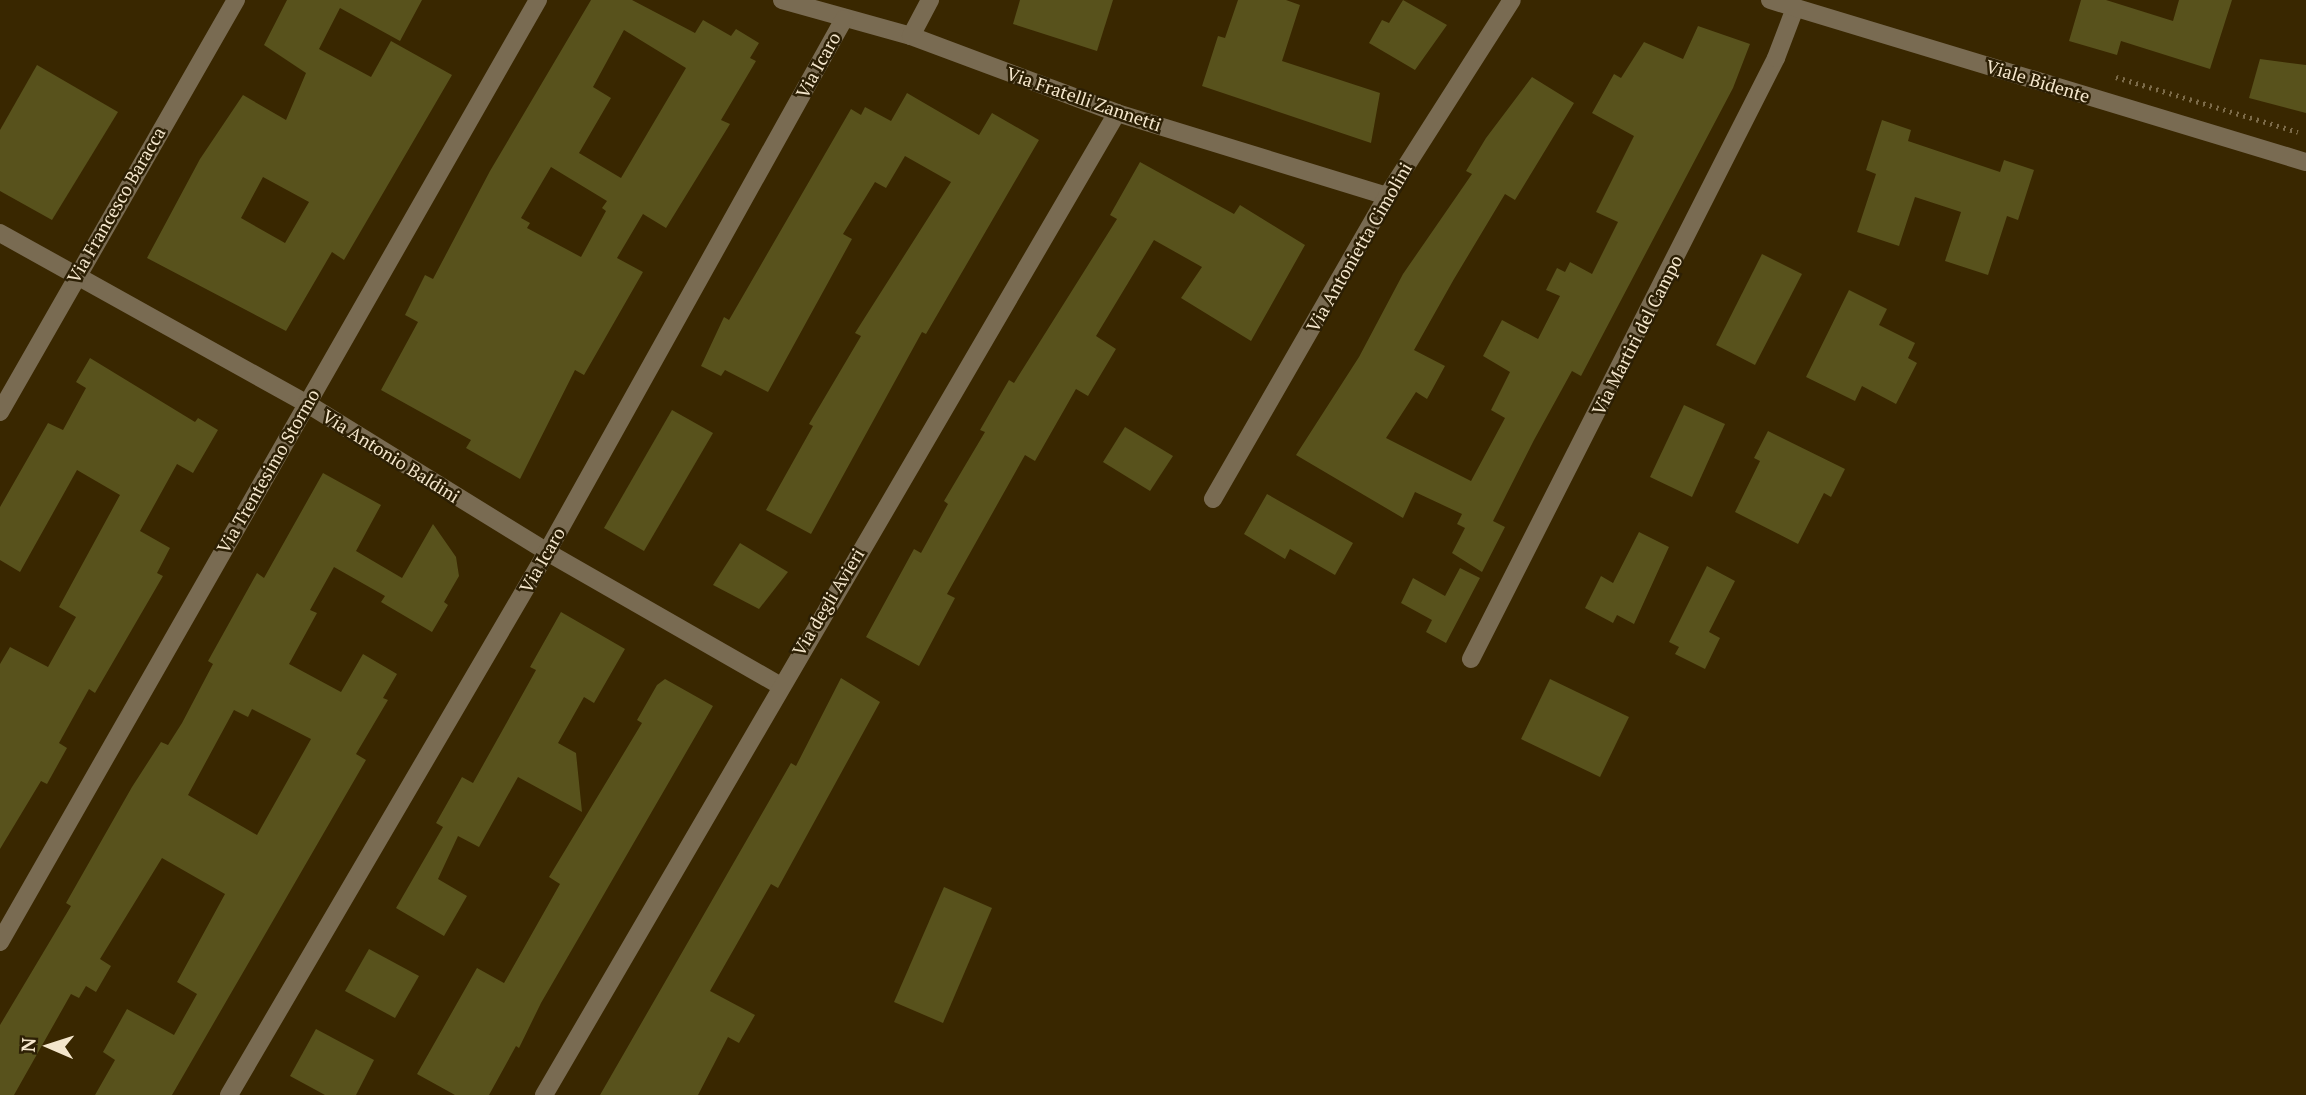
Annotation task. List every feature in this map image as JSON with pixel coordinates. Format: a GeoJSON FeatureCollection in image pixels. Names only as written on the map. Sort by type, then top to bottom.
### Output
{"type":"FeatureCollection","features":[{"type":"Feature","properties":{"kind":"street","name":"Via Francesco Baracca"},"geometry":{"type":"LineString","coordinates":[[0,412],[75,274],[236,0]]}},
{"type":"Feature","properties":{"kind":"street","name":"Via Trentesimo Stormo"},"geometry":{"type":"LineString","coordinates":[[0,942],[538,0]]}},
{"type":"Feature","properties":{"kind":"street","name":"Via Fratelli Zannetti"},"geometry":{"type":"LineString","coordinates":[[782,0],[911,36],[1117,113],[1387,196]]}},
{"type":"Feature","properties":{"kind":"street"},"geometry":{"type":"LineString","coordinates":[[911,36],[930,0]]}},
{"type":"Feature","properties":{"kind":"street","name":"Via Antonietta Cimolini"},"geometry":{"type":"LineString","coordinates":[[1213,499],[1387,196],[1512,0]]}},
{"type":"Feature","properties":{"kind":"street","name":"Viale Bidente"},"geometry":{"type":"LineString","coordinates":[[1770,0],[2306,162]]}},
{"type":"Feature","properties":{"kind":"street","name":"Via Martiri del Campo"},"geometry":{"type":"LineString","coordinates":[[1471,659],[1776,58],[1795,8]]}},
{"type":"Feature","properties":{"kind":"street","name":"Via Icaro"},"geometry":{"type":"LineString","coordinates":[[229,1095],[547,552],[844,19]]}},
{"type":"Feature","properties":{"kind":"street","name":"Via degli Avieri"},"geometry":{"type":"LineString","coordinates":[[544,1095],[779,685],[1117,113]]}},
{"type":"Feature","properties":{"kind":"street","name":"Via Antonio Baldini"},"geometry":{"type":"LineString","coordinates":[[0,233],[306,404],[547,552],[779,685]]}},
{"type":"Feature","properties":{"kind":"building"},"geometry":{"type":"Polygon","coordinates":[[[287,0],[422,0],[400,41],[340,8],[319,49],[371,77],[391,41],[452,75],[344,260],[332,252],[286,331],[147,258],[200,159],[243,95],[286,120],[306,73],[264,45],[287,0]],[[263,177],[241,218],[285,243],[309,202],[263,177]]]}},
{"type":"Feature","properties":{"kind":"building"},"geometry":{"type":"Polygon","coordinates":[[[591,0],[632,0],[695,33],[703,20],[731,36],[736,29],[759,43],[750,58],[756,61],[721,120],[730,124],[666,228],[643,214],[617,258],[643,272],[584,375],[575,370],[520,479],[466,448],[471,440],[381,390],[418,322],[405,315],[425,275],[433,279],[490,171],[591,0]],[[624,30],[593,87],[611,98],[579,153],[621,178],[686,68],[624,30]],[[551,167],[521,218],[530,223],[527,228],[581,257],[606,211],[602,208],[607,201],[551,167]]]}},
{"type":"Feature","properties":{"kind":"building"},"geometry":{"type":"Polygon","coordinates":[[[1020,0],[1113,0],[1097,51],[1013,24],[1020,0]]]}},
{"type":"Feature","properties":{"kind":"building"},"geometry":{"type":"Polygon","coordinates":[[[1238,0],[1286,0],[1300,5],[1282,61],[1380,93],[1371,143],[1202,86],[1218,36],[1225,38],[1238,0]]]}},
{"type":"Feature","properties":{"kind":"building"},"geometry":{"type":"Polygon","coordinates":[[[1403,0],[1447,25],[1415,70],[1369,43],[1382,20],[1389,23],[1403,0]]]}},
{"type":"Feature","properties":{"kind":"building"},"geometry":{"type":"Polygon","coordinates":[[[2081,0],[2106,0],[2173,21],[2179,0],[2232,0],[2210,69],[2121,41],[2117,55],[2069,41],[2081,0]]]}},
{"type":"Feature","properties":{"kind":"building"},"geometry":{"type":"Polygon","coordinates":[[[1698,26],[1750,44],[1733,88],[1581,376],[1572,371],[1534,440],[1493,521],[1505,527],[1482,572],[1452,553],[1465,528],[1457,524],[1462,514],[1415,492],[1403,518],[1296,455],[1359,357],[1403,274],[1472,174],[1466,171],[1486,138],[1532,77],[1574,103],[1515,200],[1505,194],[1414,350],[1445,366],[1427,399],[1416,392],[1386,438],[1471,481],[1505,418],[1491,410],[1510,372],[1483,356],[1502,320],[1538,339],[1560,296],[1546,290],[1557,268],[1565,272],[1570,262],[1592,274],[1618,222],[1596,212],[1634,136],[1592,113],[1614,74],[1621,78],[1644,42],[1683,59],[1698,26]]]}},
{"type":"Feature","properties":{"kind":"building"},"geometry":{"type":"Polygon","coordinates":[[[2260,59],[2306,65],[2306,113],[2249,98],[2260,59]]]}},
{"type":"Feature","properties":{"kind":"building"},"geometry":{"type":"Polygon","coordinates":[[[37,65],[118,112],[52,220],[0,191],[0,130],[37,65]]]}},
{"type":"Feature","properties":{"kind":"building"},"geometry":{"type":"Polygon","coordinates":[[[907,93],[979,135],[992,113],[1039,140],[926,334],[922,332],[811,534],[766,510],[813,426],[809,424],[861,336],[855,333],[951,182],[905,156],[886,188],[875,182],[843,234],[852,239],[768,392],[725,370],[721,376],[701,366],[724,317],[729,320],[851,109],[861,115],[865,107],[891,121],[907,93]]]}},
{"type":"Feature","properties":{"kind":"building"},"geometry":{"type":"Polygon","coordinates":[[[1882,120],[1911,130],[1908,141],[2000,172],[2004,160],[2034,170],[2018,220],[2007,216],[1988,275],[1945,261],[1961,212],[1915,197],[1899,246],[1857,232],[1876,174],[1866,170],[1882,120]]]}},
{"type":"Feature","properties":{"kind":"building"},"geometry":{"type":"Polygon","coordinates":[[[1140,162],[1234,214],[1240,205],[1305,245],[1251,341],[1181,298],[1202,267],[1154,240],[1096,336],[1116,349],[1088,396],[1076,389],[1035,461],[1025,455],[947,594],[955,598],[919,666],[866,637],[914,549],[921,553],[948,504],[944,501],[985,432],[980,430],[1009,380],[1014,383],[1117,219],[1110,215],[1140,162]]]}},
{"type":"Feature","properties":{"kind":"building"},"geometry":{"type":"Polygon","coordinates":[[[1762,254],[1802,274],[1755,365],[1716,345],[1762,254]]]}},
{"type":"Feature","properties":{"kind":"building"},"geometry":{"type":"Polygon","coordinates":[[[1849,290],[1887,309],[1879,325],[1915,343],[1908,358],[1917,363],[1896,404],[1862,386],[1855,401],[1806,377],[1849,290]]]}},
{"type":"Feature","properties":{"kind":"building"},"geometry":{"type":"Polygon","coordinates":[[[90,358],[195,422],[198,418],[218,430],[193,473],[177,464],[140,531],[170,548],[157,573],[163,576],[95,693],[89,689],[59,743],[67,748],[47,784],[41,781],[0,849],[0,664],[10,647],[48,667],[76,617],[59,607],[120,495],[77,470],[20,572],[0,560],[0,507],[48,423],[63,430],[86,388],[76,382],[90,358]]]}},
{"type":"Feature","properties":{"kind":"building"},"geometry":{"type":"Polygon","coordinates":[[[1684,405],[1725,424],[1692,497],[1650,477],[1684,405]]]}},
{"type":"Feature","properties":{"kind":"building"},"geometry":{"type":"Polygon","coordinates":[[[672,410],[713,433],[644,551],[604,528],[672,410]]]}},
{"type":"Feature","properties":{"kind":"building"},"geometry":{"type":"Polygon","coordinates":[[[1125,427],[1173,456],[1150,491],[1103,462],[1125,427]]]}},
{"type":"Feature","properties":{"kind":"building"},"geometry":{"type":"Polygon","coordinates":[[[1768,431],[1845,469],[1831,497],[1824,493],[1798,544],[1735,512],[1760,461],[1754,458],[1768,431]]]}},
{"type":"Feature","properties":{"kind":"building"},"geometry":{"type":"Polygon","coordinates":[[[323,473],[381,505],[356,551],[402,578],[433,524],[456,557],[459,576],[444,602],[448,605],[432,632],[381,602],[385,596],[334,567],[310,610],[317,613],[289,664],[341,692],[363,654],[397,674],[383,698],[388,700],[356,754],[366,760],[172,1095],[95,1095],[115,1060],[103,1052],[127,1009],[174,1035],[197,994],[177,982],[225,894],[162,858],[100,959],[111,966],[96,992],[86,986],[79,998],[71,994],[14,1095],[0,1095],[0,1025],[71,906],[66,903],[132,787],[161,742],[168,745],[182,723],[213,664],[208,661],[257,573],[264,578],[323,473]],[[252,709],[248,717],[234,710],[188,795],[257,835],[311,739],[252,709]]]}},
{"type":"Feature","properties":{"kind":"building"},"geometry":{"type":"Polygon","coordinates":[[[1267,494],[1353,543],[1335,575],[1290,549],[1285,559],[1244,534],[1267,494]]]}},
{"type":"Feature","properties":{"kind":"building"},"geometry":{"type":"Polygon","coordinates":[[[1639,532],[1669,547],[1634,624],[1617,615],[1613,623],[1585,608],[1601,576],[1613,583],[1639,532]]]}},
{"type":"Feature","properties":{"kind":"building"},"geometry":{"type":"Polygon","coordinates":[[[740,543],[788,572],[759,609],[713,585],[740,543]]]}},
{"type":"Feature","properties":{"kind":"building"},"geometry":{"type":"Polygon","coordinates":[[[1707,566],[1735,581],[1709,632],[1720,638],[1705,669],[1675,654],[1679,647],[1669,642],[1707,566]]]}},
{"type":"Feature","properties":{"kind":"building"},"geometry":{"type":"Polygon","coordinates":[[[1460,568],[1480,578],[1446,643],[1426,632],[1432,620],[1401,603],[1413,578],[1445,596],[1460,568]]]}},
{"type":"Feature","properties":{"kind":"building"},"geometry":{"type":"Polygon","coordinates":[[[561,612],[625,649],[594,703],[584,697],[558,743],[576,753],[582,812],[518,777],[479,847],[458,836],[438,879],[467,896],[444,936],[396,908],[443,827],[436,823],[462,777],[473,783],[536,670],[530,667],[561,612]]]}},
{"type":"Feature","properties":{"kind":"building"},"geometry":{"type":"Polygon","coordinates":[[[841,678],[880,702],[778,888],[771,884],[710,991],[755,1015],[739,1043],[728,1037],[698,1095],[600,1095],[791,763],[796,766],[841,678]]]}},
{"type":"Feature","properties":{"kind":"building"},"geometry":{"type":"Polygon","coordinates":[[[665,679],[713,706],[541,1003],[519,1048],[516,1046],[489,1095],[455,1095],[417,1074],[477,968],[504,983],[560,884],[549,877],[642,723],[637,720],[657,685],[665,679]]]}},
{"type":"Feature","properties":{"kind":"building"},"geometry":{"type":"Polygon","coordinates":[[[1550,679],[1629,717],[1600,777],[1521,739],[1550,679]]]}},
{"type":"Feature","properties":{"kind":"building"},"geometry":{"type":"Polygon","coordinates":[[[944,887],[992,908],[943,1023],[894,1002],[944,887]]]}},
{"type":"Feature","properties":{"kind":"building"},"geometry":{"type":"Polygon","coordinates":[[[369,949],[419,976],[395,1018],[345,991],[369,949]]]}},
{"type":"Feature","properties":{"kind":"building"},"geometry":{"type":"Polygon","coordinates":[[[316,1029],[374,1060],[356,1095],[325,1095],[290,1076],[316,1029]]]}}]}
